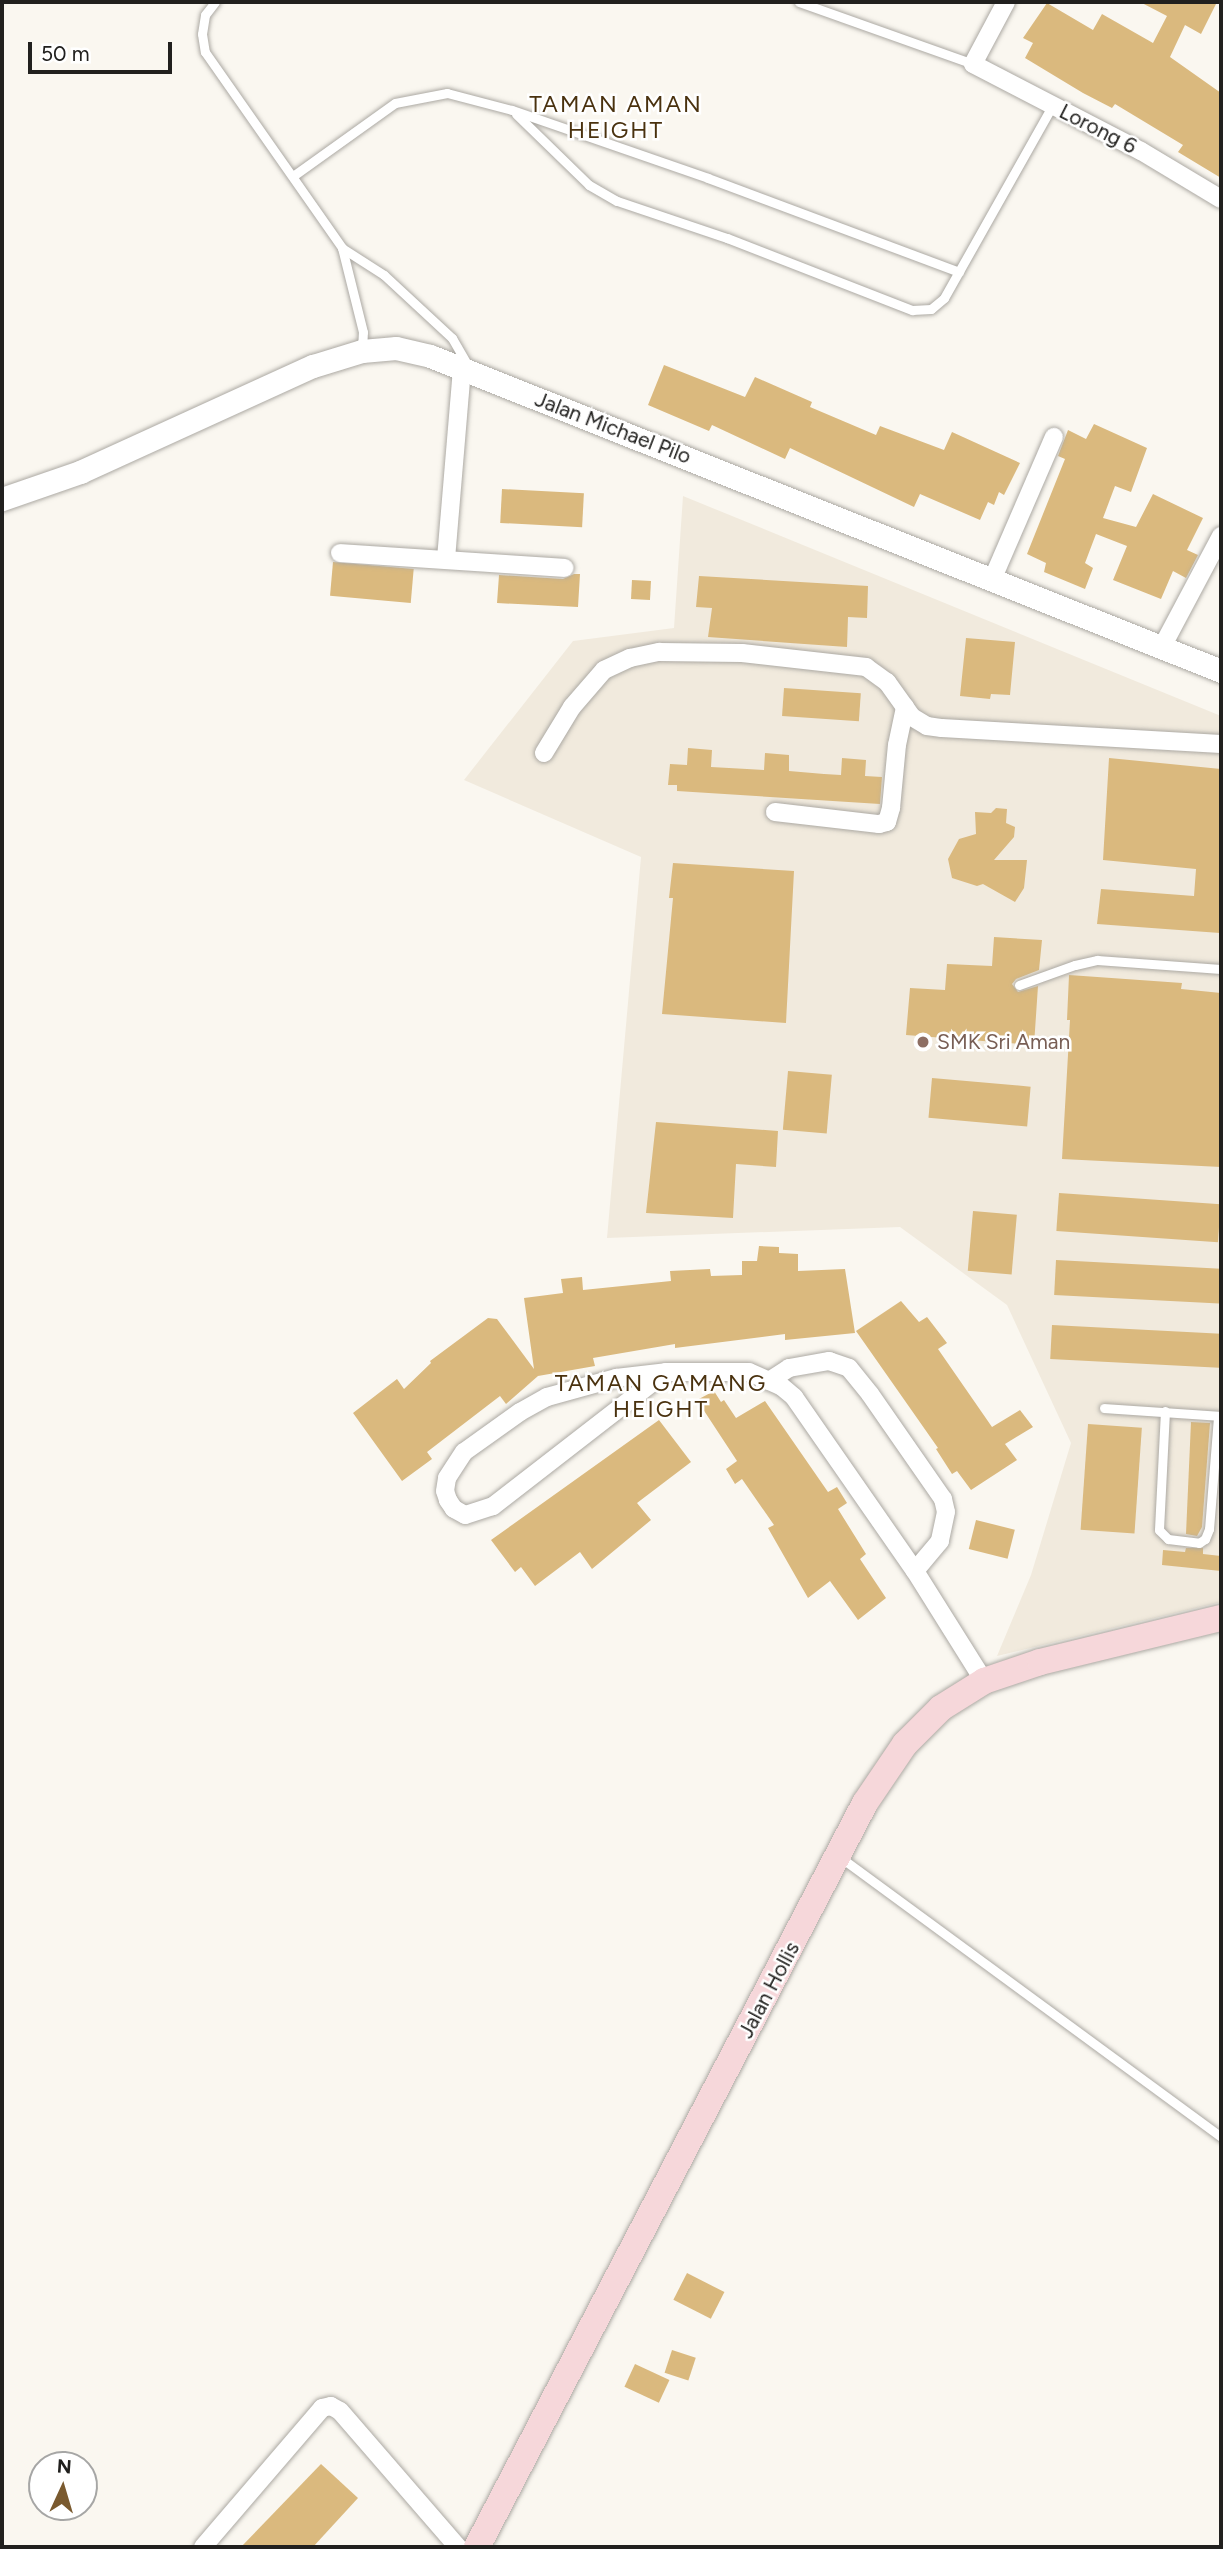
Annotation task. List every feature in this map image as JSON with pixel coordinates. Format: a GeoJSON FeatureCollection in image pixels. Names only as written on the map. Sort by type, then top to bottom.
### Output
{"type":"FeatureCollection","features":[{"type":"Feature","properties":{"kind":"main road","name":"Jalan Hollis"},"geometry":{"type":"LineString","coordinates":[[478,2547],[865,1803],[905,1744],[941,1708],[984,1681],[1040,1662],[1221,1618]]}},
{"type":"Feature","properties":{"kind":"street"},"geometry":{"type":"LineString","coordinates":[[972,64],[1006,2]]}},
{"type":"Feature","properties":{"kind":"street","name":"Lorong 6"},"geometry":{"type":"LineString","coordinates":[[972,64],[1142,151],[1221,199]]}},
{"type":"Feature","properties":{"kind":"street","name":"Jalan Michael Pilo"},"geometry":{"type":"LineString","coordinates":[[2,499],[80,472],[313,366],[362,351],[396,348],[467,371],[1221,671]]}},
{"type":"Feature","properties":{"kind":"street"},"geometry":{"type":"LineString","coordinates":[[446,559],[467,371]]}},
{"type":"Feature","properties":{"kind":"street"},"geometry":{"type":"LineString","coordinates":[[992,580],[1054,437]]}},
{"type":"Feature","properties":{"kind":"street"},"geometry":{"type":"LineString","coordinates":[[1161,647],[1221,536]]}},
{"type":"Feature","properties":{"kind":"street"},"geometry":{"type":"LineString","coordinates":[[340,553],[564,568]]}},
{"type":"Feature","properties":{"kind":"street"},"geometry":{"type":"LineString","coordinates":[[544,754],[572,707],[604,670],[630,659],[659,652],[742,653],[852,664],[878,674],[920,723],[942,728],[1221,744]]}},
{"type":"Feature","properties":{"kind":"street"},"geometry":{"type":"LineString","coordinates":[[775,812],[879,824],[887,822],[891,808],[897,745],[905,708]]}},
{"type":"Feature","properties":{"kind":"street"},"geometry":{"type":"LineString","coordinates":[[769,1381],[789,1368],[829,1361],[849,1368],[870,1394],[943,1499],[946,1512],[940,1541],[915,1571]]}},
{"type":"Feature","properties":{"kind":"street"},"geometry":{"type":"LineString","coordinates":[[666,1371],[493,1506],[465,1515],[454,1509],[448,1500],[445,1491],[453,1466],[464,1452],[520,1412],[547,1397],[575,1388],[666,1371],[749,1372],[794,1397],[915,1571],[984,1681]]}},
{"type":"Feature","properties":{"kind":"street"},"geometry":{"type":"LineString","coordinates":[[202,2547],[322,2407],[331,2406],[340,2411],[458,2547]]}},
{"type":"Feature","properties":{"kind":"lane"},"geometry":{"type":"LineString","coordinates":[[215,2],[205,15],[202,34],[205,52],[342,248],[363,332],[362,351]]}},
{"type":"Feature","properties":{"kind":"lane"},"geometry":{"type":"LineString","coordinates":[[799,2],[972,64]]}},
{"type":"Feature","properties":{"kind":"lane"},"geometry":{"type":"LineString","coordinates":[[293,176],[395,103],[447,93],[512,110],[708,177],[959,272]]}},
{"type":"Feature","properties":{"kind":"lane"},"geometry":{"type":"LineString","coordinates":[[512,110],[589,185],[617,201],[727,238],[912,310],[931,309],[944,298],[1052,106]]}},
{"type":"Feature","properties":{"kind":"lane"},"geometry":{"type":"LineString","coordinates":[[342,248],[384,275],[452,338],[467,371]]}},
{"type":"Feature","properties":{"kind":"lane"},"geometry":{"type":"LineString","coordinates":[[1019,985],[1097,960],[1221,969]]}},
{"type":"Feature","properties":{"kind":"lane"},"geometry":{"type":"LineString","coordinates":[[1104,1408],[1165,1411],[1220,1416],[1209,1530],[1205,1539],[1199,1543],[1168,1539],[1159,1530],[1165,1411]]}},
{"type":"Feature","properties":{"kind":"lane"},"geometry":{"type":"LineString","coordinates":[[838,1856],[1221,2137]]}},
{"type":"Feature","properties":{"kind":"shaded area","name":"SMK Sri Aman"},"geometry":{"type":"Polygon","coordinates":[[[683,496],[1221,716],[1221,1602],[997,1656],[1031,1575],[1071,1443],[1007,1305],[900,1227],[607,1238],[641,857],[464,780],[573,641],[674,628],[683,496]]]}},
{"type":"Feature","properties":{"kind":"building"},"geometry":{"type":"Polygon","coordinates":[[[1140,2],[1217,2],[1201,34],[1185,25],[1170,57],[1221,93],[1221,178],[1178,152],[1183,145],[1115,104],[1112,108],[1025,58],[1033,43],[1023,38],[1047,3],[1093,30],[1102,14],[1153,43],[1167,16],[1140,2]]]}},
{"type":"Feature","properties":{"kind":"building"},"geometry":{"type":"Polygon","coordinates":[[[664,365],[745,397],[755,377],[812,402],[810,407],[876,435],[880,426],[944,450],[952,432],[1020,463],[1004,495],[999,492],[994,505],[988,502],[980,520],[920,494],[914,507],[790,448],[785,459],[712,425],[709,431],[648,405],[664,365]]]}},
{"type":"Feature","properties":{"kind":"building"},"geometry":{"type":"Polygon","coordinates":[[[1094,424],[1147,448],[1131,492],[1115,486],[1103,518],[1136,527],[1153,494],[1203,518],[1187,550],[1198,555],[1186,578],[1173,571],[1161,599],[1113,580],[1127,546],[1096,534],[1085,563],[1093,568],[1085,589],[1044,572],[1046,563],[1027,554],[1065,459],[1058,456],[1068,430],[1086,439],[1094,424]]]}},
{"type":"Feature","properties":{"kind":"building"},"geometry":{"type":"Polygon","coordinates":[[[502,489],[584,493],[582,527],[500,523],[502,489]]]}},
{"type":"Feature","properties":{"kind":"building"},"geometry":{"type":"Polygon","coordinates":[[[333,562],[414,569],[411,603],[330,596],[333,562]]]}},
{"type":"Feature","properties":{"kind":"building"},"geometry":{"type":"Polygon","coordinates":[[[580,574],[578,607],[497,603],[499,575],[563,579],[580,574]]]}},
{"type":"Feature","properties":{"kind":"building"},"geometry":{"type":"Polygon","coordinates":[[[699,576],[868,586],[867,618],[848,617],[847,647],[708,637],[712,608],[696,607],[699,576]]]}},
{"type":"Feature","properties":{"kind":"building"},"geometry":{"type":"Polygon","coordinates":[[[632,580],[651,581],[650,600],[631,599],[632,580]]]}},
{"type":"Feature","properties":{"kind":"building"},"geometry":{"type":"Polygon","coordinates":[[[966,638],[1015,642],[1010,695],[991,694],[990,699],[960,696],[966,638]]]}},
{"type":"Feature","properties":{"kind":"building"},"geometry":{"type":"Polygon","coordinates":[[[784,688],[861,693],[859,721],[782,716],[784,688]]]}},
{"type":"Feature","properties":{"kind":"building"},"geometry":{"type":"Polygon","coordinates":[[[688,748],[712,750],[711,767],[764,770],[765,753],[789,755],[789,771],[841,775],[842,758],[866,760],[865,776],[882,777],[880,804],[677,791],[677,785],[668,785],[670,764],[687,765],[688,748]]]}},
{"type":"Feature","properties":{"kind":"building"},"geometry":{"type":"Polygon","coordinates":[[[1109,758],[1221,769],[1220,933],[1097,924],[1101,889],[1194,896],[1196,869],[1103,860],[1109,758]]]}},
{"type":"Feature","properties":{"kind":"building"},"geometry":{"type":"Polygon","coordinates":[[[996,808],[1007,809],[1006,823],[1015,827],[1014,837],[994,860],[1027,860],[1024,888],[1015,902],[983,884],[977,886],[952,878],[948,859],[959,839],[976,834],[975,812],[991,813],[996,808]]]}},
{"type":"Feature","properties":{"kind":"building"},"geometry":{"type":"Polygon","coordinates":[[[673,863],[794,871],[786,1023],[662,1014],[673,898],[669,898],[673,863]]]}},
{"type":"Feature","properties":{"kind":"building"},"geometry":{"type":"Polygon","coordinates":[[[994,937],[1042,940],[1039,970],[1016,979],[1012,984],[1018,992],[1038,986],[1034,1045],[906,1035],[910,988],[945,990],[947,964],[992,966],[994,937]]]}},
{"type":"Feature","properties":{"kind":"building"},"geometry":{"type":"Polygon","coordinates":[[[1069,975],[1182,983],[1181,989],[1221,993],[1221,1167],[1062,1159],[1070,1020],[1067,1020],[1069,975]]]}},
{"type":"Feature","properties":{"kind":"building"},"geometry":{"type":"Polygon","coordinates":[[[788,1071],[832,1075],[827,1134],[783,1130],[788,1071]]]}},
{"type":"Feature","properties":{"kind":"building"},"geometry":{"type":"Polygon","coordinates":[[[932,1078],[1031,1087],[1027,1126],[929,1118],[932,1078]]]}},
{"type":"Feature","properties":{"kind":"building"},"geometry":{"type":"Polygon","coordinates":[[[656,1122],[778,1131],[776,1167],[736,1164],[733,1218],[646,1213],[656,1122]]]}},
{"type":"Feature","properties":{"kind":"building"},"geometry":{"type":"Polygon","coordinates":[[[1059,1193],[1221,1204],[1218,1242],[1056,1231],[1059,1193]]]}},
{"type":"Feature","properties":{"kind":"building"},"geometry":{"type":"Polygon","coordinates":[[[973,1211],[1017,1215],[1012,1275],[968,1271],[973,1211]]]}},
{"type":"Feature","properties":{"kind":"building"},"geometry":{"type":"Polygon","coordinates":[[[759,1246],[779,1247],[779,1253],[798,1254],[798,1271],[845,1269],[855,1333],[785,1340],[785,1334],[675,1348],[675,1344],[593,1358],[595,1366],[538,1376],[506,1404],[500,1396],[427,1452],[432,1459],[402,1481],[353,1413],[397,1379],[404,1389],[430,1361],[488,1318],[497,1319],[534,1369],[524,1298],[563,1293],[561,1279],[582,1277],[583,1290],[671,1281],[670,1271],[710,1269],[711,1276],[742,1275],[742,1261],[757,1261],[759,1246]]]}},
{"type":"Feature","properties":{"kind":"building"},"geometry":{"type":"Polygon","coordinates":[[[1056,1260],[1221,1269],[1219,1304],[1054,1295],[1056,1260]]]}},
{"type":"Feature","properties":{"kind":"building"},"geometry":{"type":"Polygon","coordinates":[[[901,1301],[919,1322],[927,1317],[947,1343],[938,1349],[992,1427],[1020,1410],[1033,1427],[1005,1444],[1017,1460],[971,1490],[957,1471],[952,1474],[936,1449],[938,1448],[856,1331],[901,1301]]]}},
{"type":"Feature","properties":{"kind":"building"},"geometry":{"type":"Polygon","coordinates":[[[1052,1325],[1221,1334],[1219,1368],[1050,1359],[1052,1325]]]}},
{"type":"Feature","properties":{"kind":"building"},"geometry":{"type":"Polygon","coordinates":[[[714,1391],[736,1418],[765,1401],[828,1492],[837,1487],[847,1503],[838,1509],[866,1554],[860,1559],[886,1598],[858,1620],[830,1581],[808,1598],[768,1528],[774,1525],[742,1479],[735,1484],[726,1469],[737,1461],[697,1400],[714,1391]]]}},
{"type":"Feature","properties":{"kind":"building"},"geometry":{"type":"Polygon","coordinates":[[[659,1420],[691,1462],[637,1503],[651,1520],[592,1569],[580,1552],[535,1586],[521,1567],[515,1572],[491,1540],[659,1420]]]}},
{"type":"Feature","properties":{"kind":"building"},"geometry":{"type":"Polygon","coordinates":[[[1191,1422],[1210,1423],[1202,1527],[1197,1536],[1186,1534],[1191,1422]]]}},
{"type":"Feature","properties":{"kind":"building"},"geometry":{"type":"Polygon","coordinates":[[[1088,1424],[1142,1428],[1134,1534],[1081,1530],[1088,1424]]]}},
{"type":"Feature","properties":{"kind":"building"},"geometry":{"type":"Polygon","coordinates":[[[976,1520],[1015,1530],[1008,1559],[969,1549],[976,1520]]]}},
{"type":"Feature","properties":{"kind":"building"},"geometry":{"type":"Polygon","coordinates":[[[1186,1548],[1203,1548],[1203,1554],[1221,1556],[1221,1571],[1162,1565],[1163,1550],[1185,1552],[1186,1548]]]}},
{"type":"Feature","properties":{"kind":"building"},"geometry":{"type":"Polygon","coordinates":[[[687,2273],[724,2292],[711,2319],[673,2300],[687,2273]]]}},
{"type":"Feature","properties":{"kind":"building"},"geometry":{"type":"Polygon","coordinates":[[[672,2350],[696,2358],[688,2381],[665,2373],[672,2350]]]}},
{"type":"Feature","properties":{"kind":"building"},"geometry":{"type":"Polygon","coordinates":[[[635,2364],[669,2380],[659,2403],[624,2387],[635,2364]]]}},
{"type":"Feature","properties":{"kind":"building"},"geometry":{"type":"Polygon","coordinates":[[[321,2464],[358,2498],[313,2547],[241,2547],[321,2464]]]}},
{"type":"Feature","properties":{"kind":"place","name":"SMK Sri Aman"},"geometry":{"type":"Point","coordinates":[923,1042]}},
{"type":"Feature","properties":{"kind":"district","name":"TAMAN AMAN HEIGHT"},"geometry":{"type":"Point","coordinates":[616,117]}},
{"type":"Feature","properties":{"kind":"district","name":"TAMAN GAMANG HEIGHT"},"geometry":{"type":"Point","coordinates":[661,1396]}}]}
